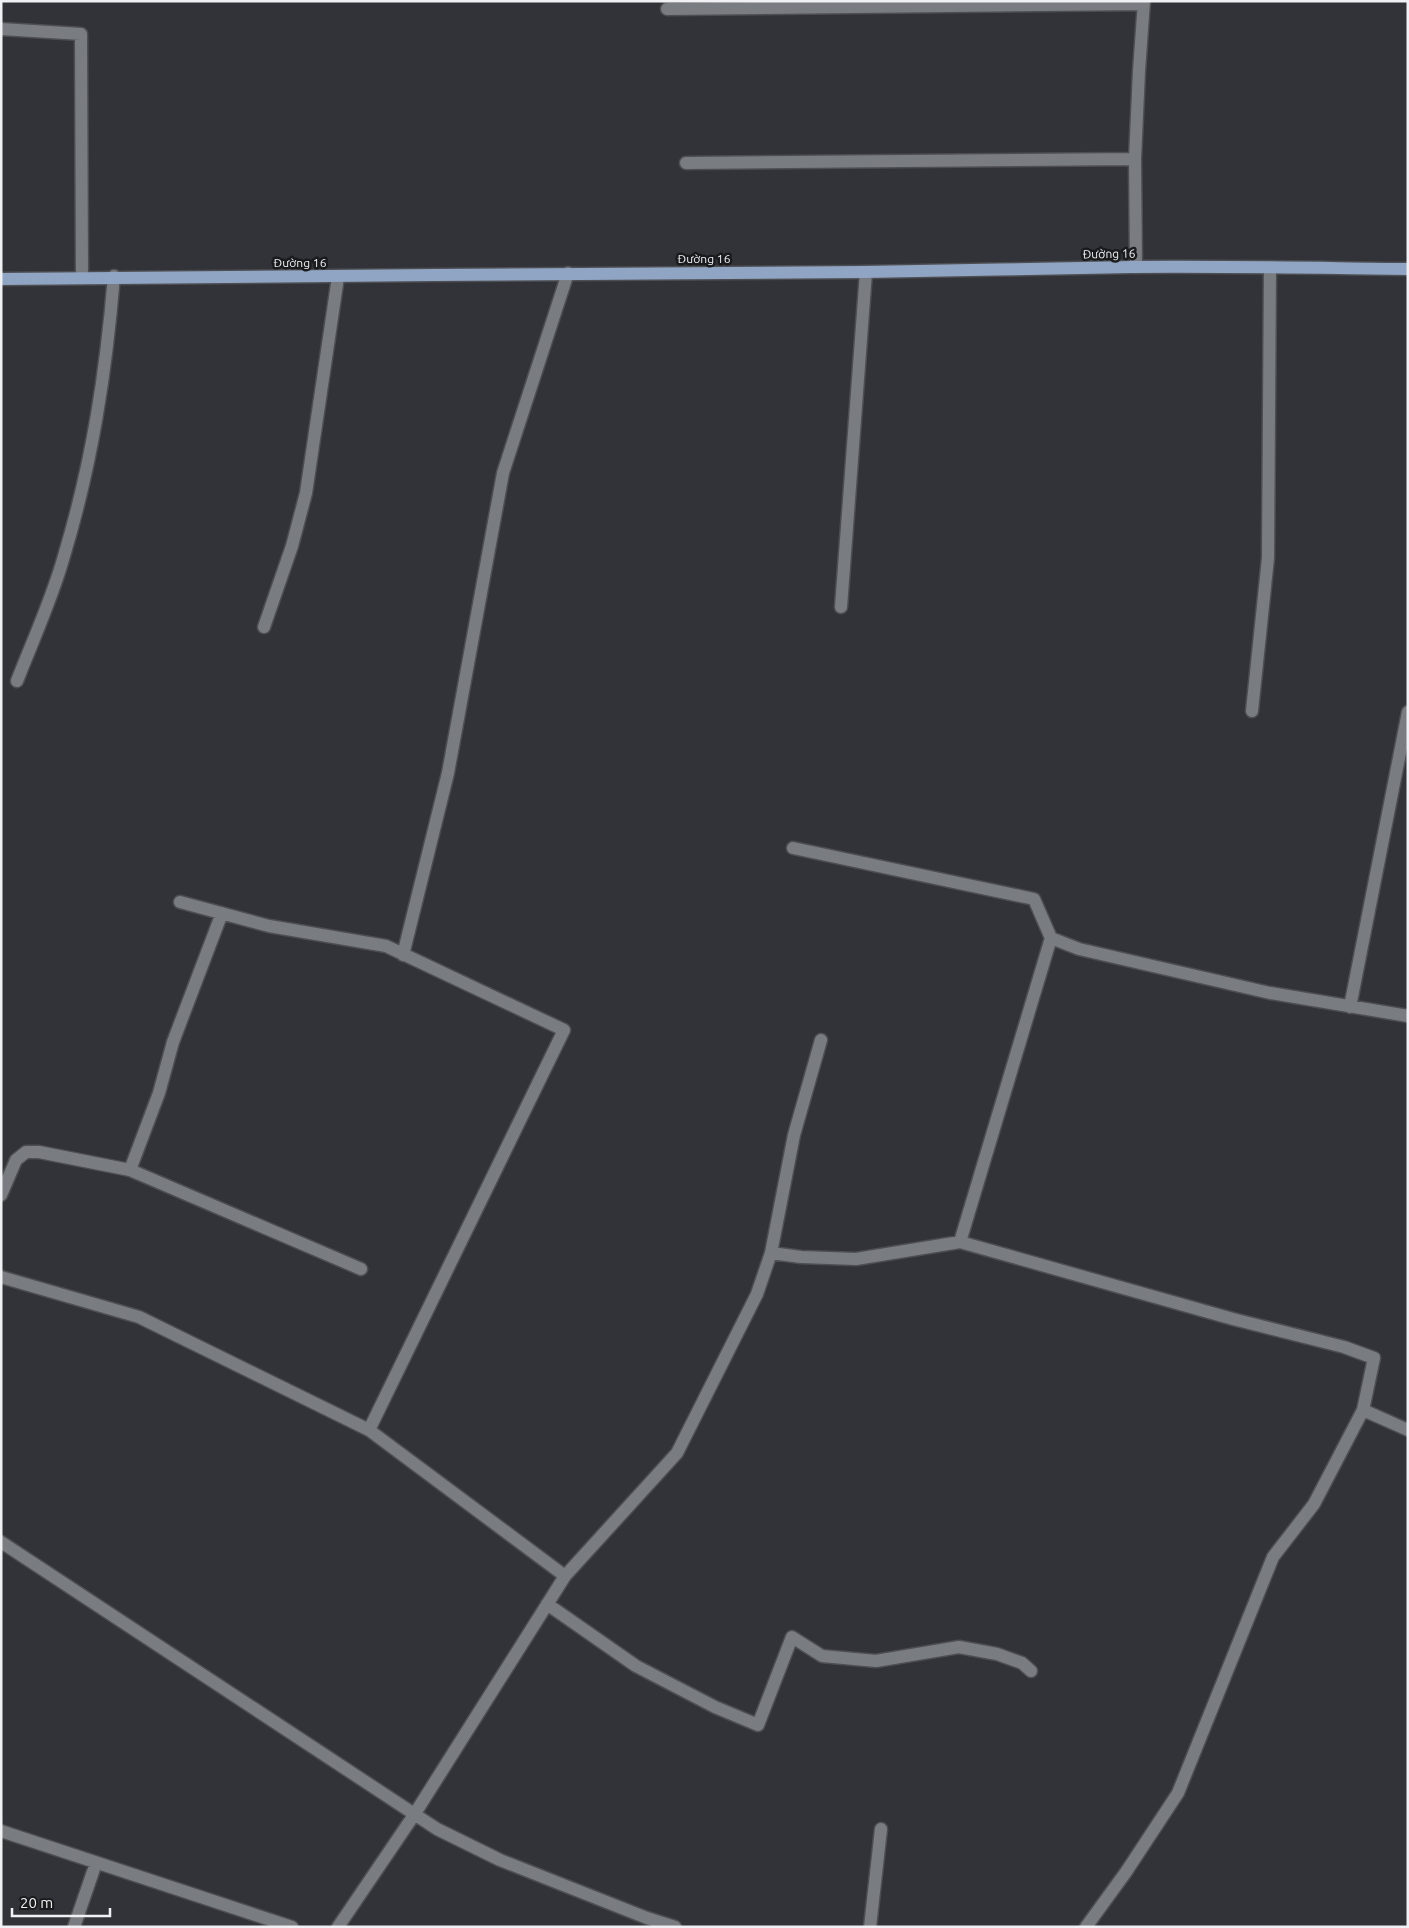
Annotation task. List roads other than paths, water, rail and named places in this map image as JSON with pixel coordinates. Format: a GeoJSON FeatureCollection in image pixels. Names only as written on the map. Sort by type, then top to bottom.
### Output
{"type":"FeatureCollection","features":[{"type":"Feature","properties":{"kind":"main road","name":"Đường 16"},"geometry":{"type":"LineString","coordinates":[[1,279],[114,276],[338,277],[568,273],[866,272],[1136,267],[1408,269]]}},
{"type":"Feature","properties":{"kind":"street"},"geometry":{"type":"LineString","coordinates":[[667,9],[1144,2],[1135,159],[1136,267]]}},
{"type":"Feature","properties":{"kind":"street"},"geometry":{"type":"LineString","coordinates":[[1,29],[80,34],[82,278]]}},
{"type":"Feature","properties":{"kind":"street"},"geometry":{"type":"LineString","coordinates":[[686,163],[1135,159]]}},
{"type":"Feature","properties":{"kind":"street"},"geometry":{"type":"LineString","coordinates":[[1252,711],[1268,558],[1270,268]]}},
{"type":"Feature","properties":{"kind":"street"},"geometry":{"type":"LineString","coordinates":[[841,607],[866,272]]}},
{"type":"Feature","properties":{"kind":"street"},"geometry":{"type":"LineString","coordinates":[[404,955],[448,773],[503,473],[568,273]]}},
{"type":"Feature","properties":{"kind":"street"},"geometry":{"type":"LineString","coordinates":[[17,681],[64,558],[86,476],[105,373],[114,276]]}},
{"type":"Feature","properties":{"kind":"street"},"geometry":{"type":"LineString","coordinates":[[264,627],[292,546],[306,492],[338,277]]}},
{"type":"Feature","properties":{"kind":"street"},"geometry":{"type":"LineString","coordinates":[[1350,1007],[1408,712]]}},
{"type":"Feature","properties":{"kind":"street"},"geometry":{"type":"LineString","coordinates":[[793,848],[1034,899],[1051,938],[960,1242]]}},
{"type":"Feature","properties":{"kind":"street"},"geometry":{"type":"LineString","coordinates":[[180,902],[270,926],[386,946],[564,1030],[368,1430]]}},
{"type":"Feature","properties":{"kind":"street"},"geometry":{"type":"LineString","coordinates":[[130,1170],[159,1092],[173,1042],[222,913]]}},
{"type":"Feature","properties":{"kind":"street"},"geometry":{"type":"LineString","coordinates":[[1051,938],[1079,949],[1270,993],[1408,1016]]}},
{"type":"Feature","properties":{"kind":"street"},"geometry":{"type":"LineString","coordinates":[[338,1927],[414,1815],[565,1576],[677,1453],[757,1294],[778,1225],[794,1135],[821,1040]]}},
{"type":"Feature","properties":{"kind":"street"},"geometry":{"type":"LineString","coordinates":[[1,1195],[16,1160],[26,1152],[39,1152],[130,1170],[361,1269]]}},
{"type":"Feature","properties":{"kind":"street"},"geometry":{"type":"LineString","coordinates":[[770,1253],[801,1257],[856,1259],[960,1242],[1233,1320],[1344,1347],[1374,1358],[1363,1410],[1314,1504],[1272,1557],[1178,1793],[1126,1872],[1086,1927]]}},
{"type":"Feature","properties":{"kind":"street"},"geometry":{"type":"LineString","coordinates":[[1,1277],[139,1317],[368,1430],[565,1576]]}},
{"type":"Feature","properties":{"kind":"street"},"geometry":{"type":"LineString","coordinates":[[1363,1410],[1408,1430]]}},
{"type":"Feature","properties":{"kind":"street"},"geometry":{"type":"LineString","coordinates":[[1,1542],[436,1829],[500,1860],[647,1918],[675,1927]]}},
{"type":"Feature","properties":{"kind":"street"},"geometry":{"type":"LineString","coordinates":[[547,1604],[636,1666],[715,1707],[758,1725],[792,1638],[822,1656],[876,1661],[959,1647],[997,1654],[1022,1664],[1031,1671]]}},
{"type":"Feature","properties":{"kind":"street"},"geometry":{"type":"LineString","coordinates":[[870,1927],[880,1829]]}},
{"type":"Feature","properties":{"kind":"street"},"geometry":{"type":"LineString","coordinates":[[1,1832],[292,1927]]}},
{"type":"Feature","properties":{"kind":"street"},"geometry":{"type":"LineString","coordinates":[[74,1927],[96,1863]]}}]}
